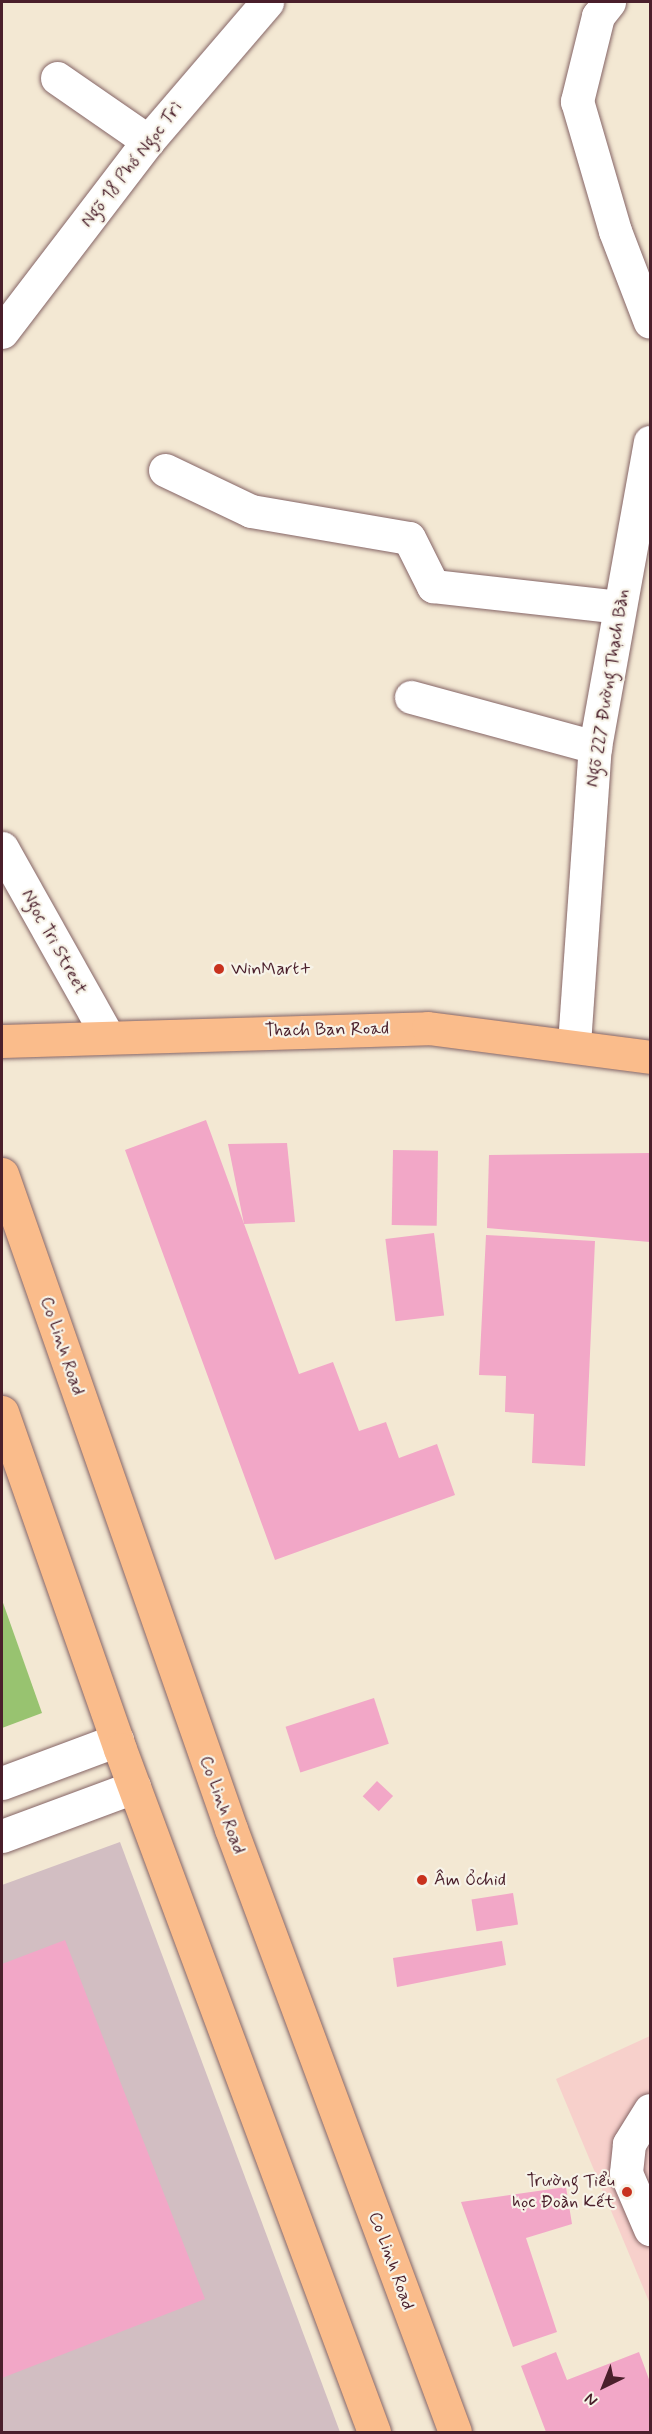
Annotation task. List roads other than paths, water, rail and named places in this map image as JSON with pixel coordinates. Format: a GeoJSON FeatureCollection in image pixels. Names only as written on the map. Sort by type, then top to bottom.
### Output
{"type":"FeatureCollection","features":[{"type":"Feature","properties":{"kind":"main road","name":"Thach Ban Road"},"geometry":{"type":"LineString","coordinates":[[2,1041],[107,1035],[428,1028],[574,1044],[651,1057]]}},
{"type":"Feature","properties":{"kind":"main road","name":"Co Linh Road"},"geometry":{"type":"LineString","coordinates":[[2,1174],[210,1771],[454,2433]]}},
{"type":"Feature","properties":{"kind":"main road"},"geometry":{"type":"LineString","coordinates":[[2,1412],[134,1787],[374,2433]]}},
{"type":"Feature","properties":{"kind":"street","name":"Ngõ 18 Phố Ngọc Trì"},"geometry":{"type":"LineString","coordinates":[[2,332],[148,141],[267,2]]}},
{"type":"Feature","properties":{"kind":"street"},"geometry":{"type":"LineString","coordinates":[[609,2],[598,16],[577,101],[615,231],[651,322]]}},
{"type":"Feature","properties":{"kind":"street"},"geometry":{"type":"LineString","coordinates":[[57,78],[148,141]]}},
{"type":"Feature","properties":{"kind":"street","name":"Ngõ 227 Đường Thạch Bàn"},"geometry":{"type":"LineString","coordinates":[[574,1044],[595,747],[651,441]]}},
{"type":"Feature","properties":{"kind":"street"},"geometry":{"type":"LineString","coordinates":[[165,470],[251,512],[409,538],[433,586],[619,607]]}},
{"type":"Feature","properties":{"kind":"street"},"geometry":{"type":"LineString","coordinates":[[411,697],[595,747]]}},
{"type":"Feature","properties":{"kind":"street","name":"Ngoc Tri Street"},"geometry":{"type":"LineString","coordinates":[[2,848],[107,1035]]}},
{"type":"Feature","properties":{"kind":"street"},"geometry":{"type":"LineString","coordinates":[[2,1783],[117,1740]]}},
{"type":"Feature","properties":{"kind":"street"},"geometry":{"type":"LineString","coordinates":[[2,1836],[134,1787]]}},
{"type":"Feature","properties":{"kind":"street"},"geometry":{"type":"LineString","coordinates":[[651,2110],[629,2144],[626,2173],[651,2229]]}},
{"type":"Feature","properties":{"kind":"place","name":"WinMart+"},"geometry":{"type":"Point","coordinates":[219,969]}},
{"type":"Feature","properties":{"kind":"place","name":"Âm Ỏchid"},"geometry":{"type":"Point","coordinates":[422,1880]}},
{"type":"Feature","properties":{"kind":"place","name":"Trường Tiểu học Đoàn Kết"},"geometry":{"type":"Point","coordinates":[627,2192]}}]}
